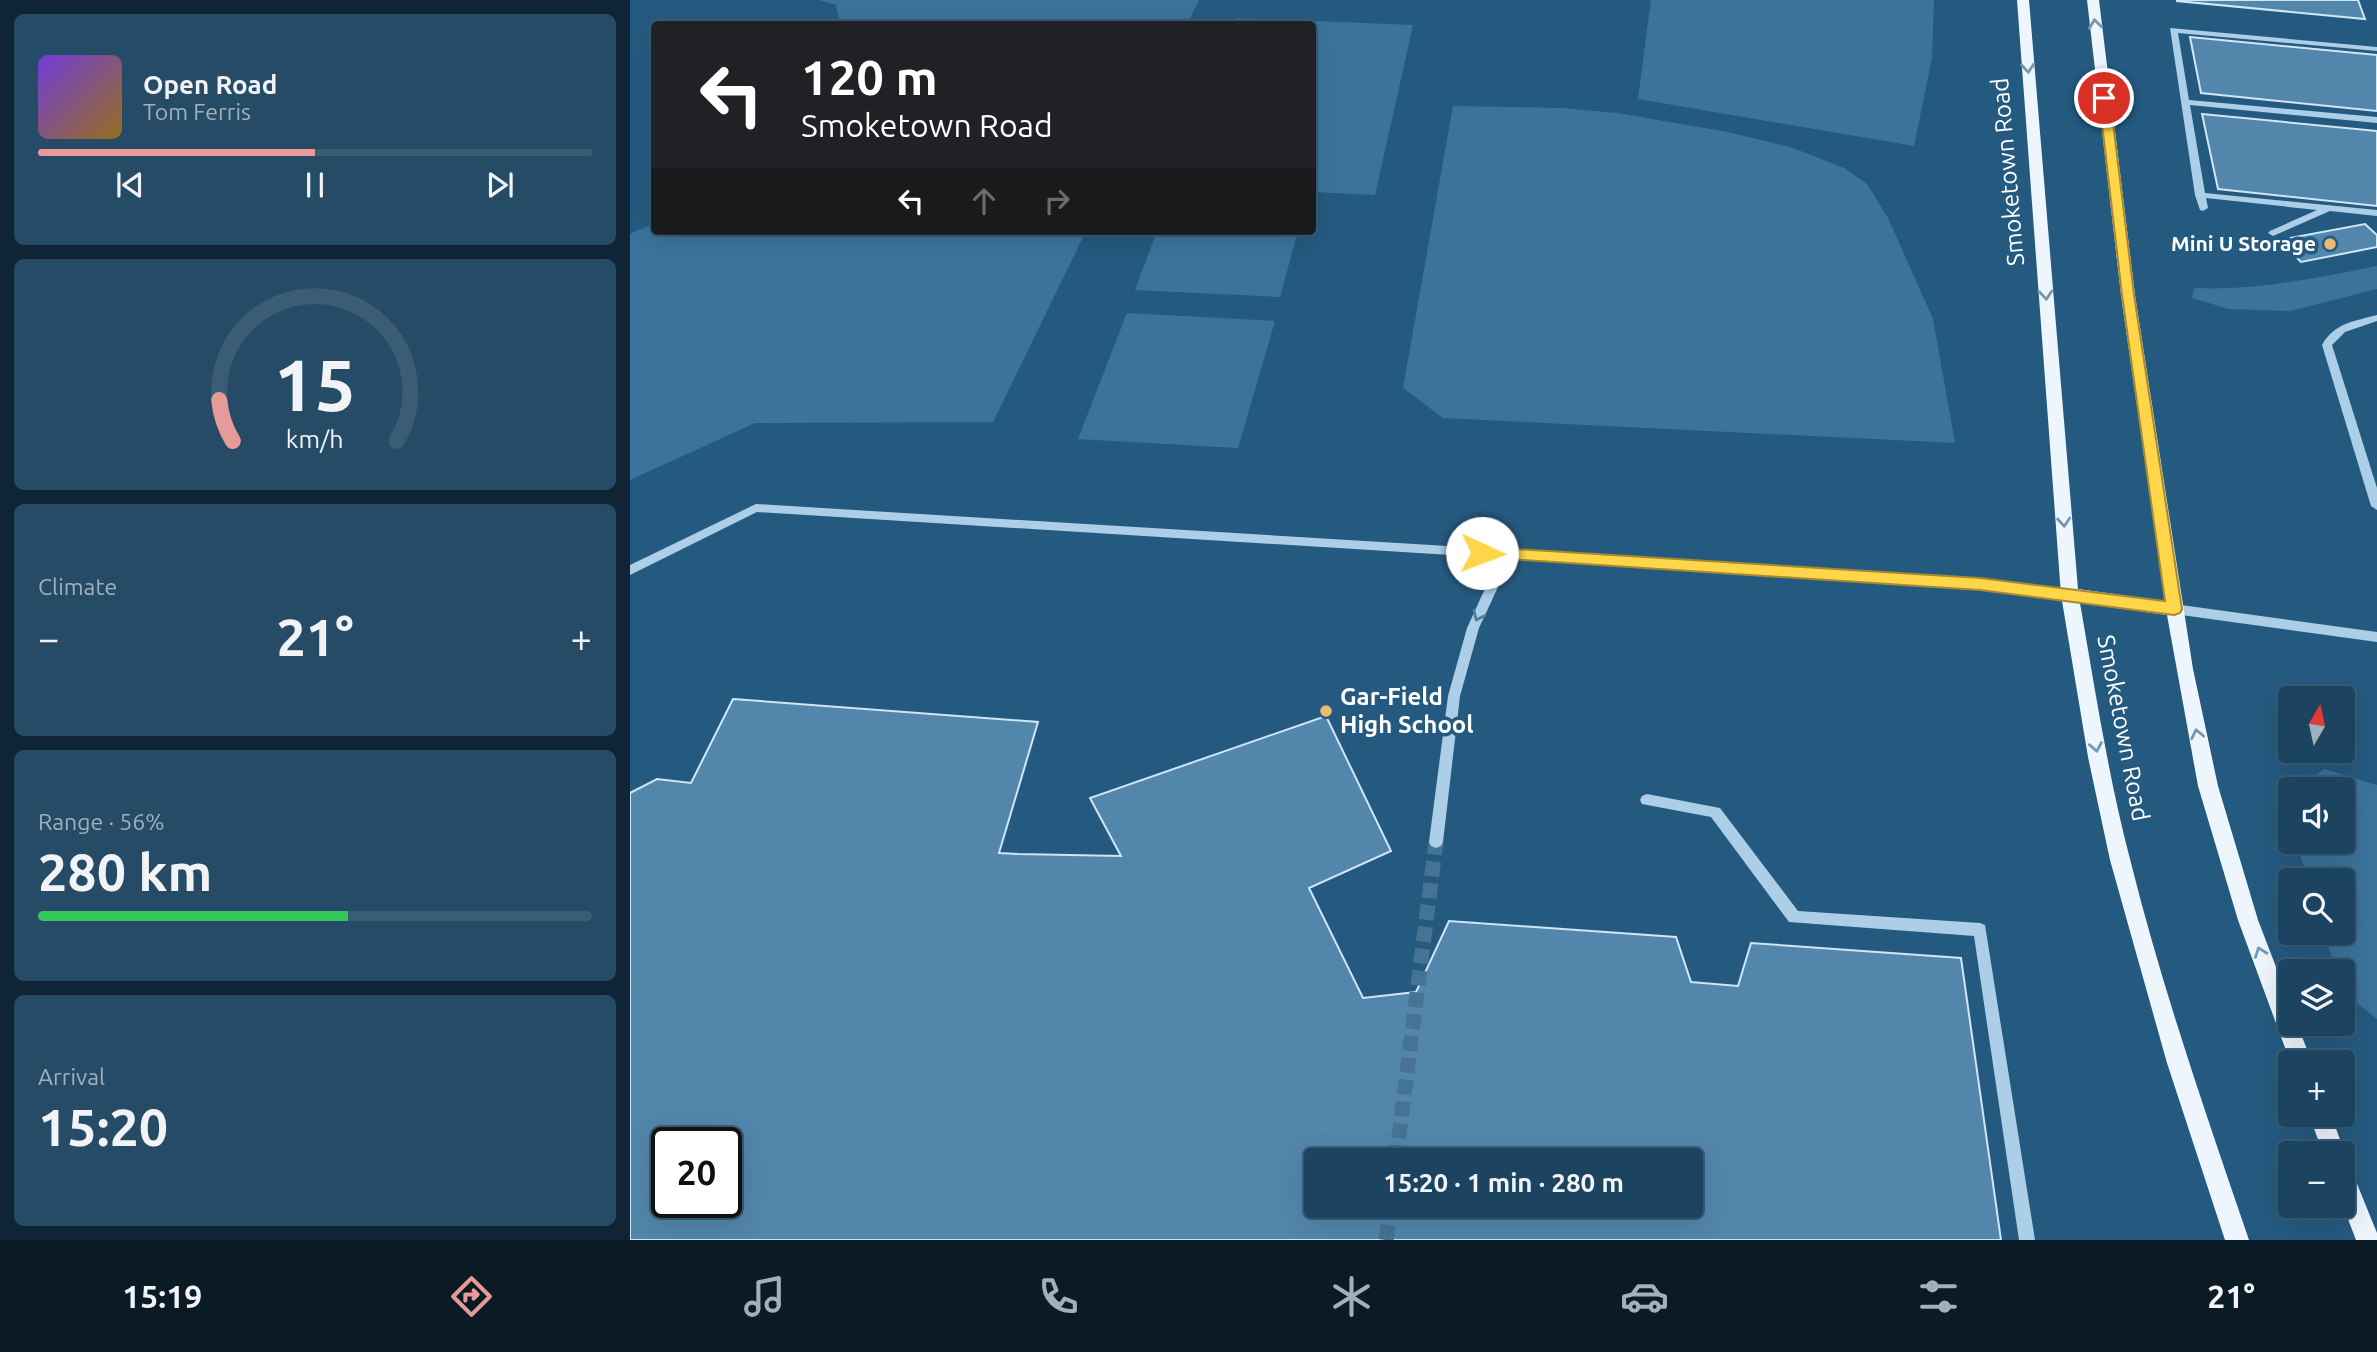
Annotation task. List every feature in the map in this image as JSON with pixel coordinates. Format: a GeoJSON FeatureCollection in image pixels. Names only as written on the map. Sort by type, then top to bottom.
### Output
{"type":"FeatureCollection","features":[{"type":"Feature","properties":{"kind":"main road","name":"Smoketown Road"},"geometry":{"type":"LineString","coordinates":[[2023,0],[2070,595],[2098,757],[2120,860],[2178,1063],[2237,1240]]}},
{"type":"Feature","properties":{"kind":"main road"},"geometry":{"type":"LineString","coordinates":[[2093,0],[2128,295],[2174,609],[2208,786],[2248,920],[2297,1050]]}},
{"type":"Feature","properties":{"kind":"main road"},"geometry":{"type":"LineString","coordinates":[[2070,595],[2174,609]]}},
{"type":"Feature","properties":{"kind":"main road"},"geometry":{"type":"LineString","coordinates":[[2355,1207],[2368,1240]]}},
{"type":"Feature","properties":{"kind":"street"},"geometry":{"type":"LineString","coordinates":[[2203,208],[2200,195],[2377,213]]}},
{"type":"Feature","properties":{"kind":"street"},"geometry":{"type":"LineString","coordinates":[[2377,318],[2342,328],[2331,335],[2327,345],[2377,506]]}},
{"type":"Feature","properties":{"kind":"street"},"geometry":{"type":"LineString","coordinates":[[630,570],[756,508],[1969,583],[2070,595]]}},
{"type":"Feature","properties":{"kind":"street"},"geometry":{"type":"LineString","coordinates":[[1436,842],[1454,696],[1473,628],[1507,554]]}},
{"type":"Feature","properties":{"kind":"street"},"geometry":{"type":"LineString","coordinates":[[2174,609],[2377,637]]}},
{"type":"Feature","properties":{"kind":"street"},"geometry":{"type":"LineString","coordinates":[[1647,800],[1715,812],[1794,917],[1980,930],[2027,1240]]}},
{"type":"Feature","properties":{"kind":"lane"},"geometry":{"type":"LineString","coordinates":[[2200,195],[2172,30],[2377,48]]}},
{"type":"Feature","properties":{"kind":"lane"},"geometry":{"type":"LineString","coordinates":[[2186,102],[2377,120]]}},
{"type":"Feature","properties":{"kind":"lane"},"geometry":{"type":"LineString","coordinates":[[2273,233],[2328,208]]}},
{"type":"Feature","properties":{"kind":"shaded area"},"geometry":{"type":"Polygon","coordinates":[[[819,0],[1199,0],[1188,21],[839,21],[836,5],[819,0]]]}},
{"type":"Feature","properties":{"kind":"shaded area"},"geometry":{"type":"Polygon","coordinates":[[[1651,0],[1934,0],[1932,58],[1914,146],[1638,99],[1651,0]]]}},
{"type":"Feature","properties":{"kind":"shaded area"},"geometry":{"type":"Polygon","coordinates":[[[1237,18],[1312,21],[1236,21],[1237,18]]]}},
{"type":"Feature","properties":{"kind":"shaded area"},"geometry":{"type":"Polygon","coordinates":[[[1316,21],[1413,25],[1375,195],[1316,192],[1316,21]]]}},
{"type":"Feature","properties":{"kind":"shaded area"},"geometry":{"type":"Polygon","coordinates":[[[1453,106],[1561,108],[1617,113],[1728,132],[1793,148],[1844,168],[1867,184],[1888,218],[1933,319],[1955,443],[1443,418],[1403,388],[1453,106]]]}},
{"type":"Feature","properties":{"kind":"shaded area"},"geometry":{"type":"Polygon","coordinates":[[[651,224],[651,235],[1084,235],[993,422],[755,423],[630,480],[630,234],[651,224]]]}},
{"type":"Feature","properties":{"kind":"shaded area"},"geometry":{"type":"Polygon","coordinates":[[[1156,235],[1297,235],[1280,297],[1135,290],[1156,235]]]}},
{"type":"Feature","properties":{"kind":"shaded area"},"geometry":{"type":"Polygon","coordinates":[[[2377,266],[2377,289],[2290,311],[2229,309],[2192,298],[2194,288],[2263,286],[2377,266]]]}},
{"type":"Feature","properties":{"kind":"shaded area"},"geometry":{"type":"Polygon","coordinates":[[[1127,313],[1275,321],[1238,448],[1078,439],[1127,313]]]}},
{"type":"Feature","properties":{"kind":"shaded area"},"geometry":{"type":"Polygon","coordinates":[[[2324,769],[2350,777],[2314,777],[2324,769]]]}},
{"type":"Feature","properties":{"kind":"shaded area"},"geometry":{"type":"Polygon","coordinates":[[[2355,778],[2377,785],[2377,1019],[2355,1002],[2355,959],[2332,959],[2328,945],[2355,945],[2355,868],[2304,868],[2300,854],[2355,854],[2355,778]]]}},
{"type":"Feature","properties":{"kind":"building"},"geometry":{"type":"Polygon","coordinates":[[[2358,0],[2365,19],[2177,1],[2358,0]]]}},
{"type":"Feature","properties":{"kind":"building"},"geometry":{"type":"Polygon","coordinates":[[[2190,37],[2377,55],[2377,111],[2201,93],[2190,37]]]}},
{"type":"Feature","properties":{"kind":"building"},"geometry":{"type":"Polygon","coordinates":[[[2202,114],[2377,131],[2377,206],[2218,189],[2202,114]]]}},
{"type":"Feature","properties":{"kind":"building","name":"Mini U Storage"},"geometry":{"type":"Polygon","coordinates":[[[2365,224],[2377,235],[2377,247],[2301,262],[2279,240],[2365,224]]]}},
{"type":"Feature","properties":{"kind":"building","name":"Gar-Field High School"},"geometry":{"type":"Polygon","coordinates":[[[733,699],[1038,722],[999,853],[1121,856],[1090,798],[1326,716],[1391,851],[1309,888],[1363,998],[1416,992],[1449,921],[1676,937],[1691,982],[1738,986],[1751,943],[1961,958],[2001,1240],[630,1240],[630,793],[657,779],[691,783],[733,699]]]}},
{"type":"Feature","properties":{"kind":"tunnel"},"geometry":{"type":"LineString","coordinates":[[1398,1148],[1436,842]]}},
{"type":"Feature","properties":{"kind":"tunnel"},"geometry":{"type":"LineString","coordinates":[[1386,1240],[1389,1218]]}},
{"type":"Feature","properties":{"kind":"place","name":"Mini U Storage"},"geometry":{"type":"Point","coordinates":[2330,244]}},
{"type":"Feature","properties":{"kind":"place","name":"Gar-Field High School"},"geometry":{"type":"Point","coordinates":[1326,711]}},
{"type":"Feature","properties":{"kind":"route"},"geometry":{"type":"LineString","coordinates":[[1482,553],[1980,584],[2174,609],[2128,295],[2104,98]]}}]}
